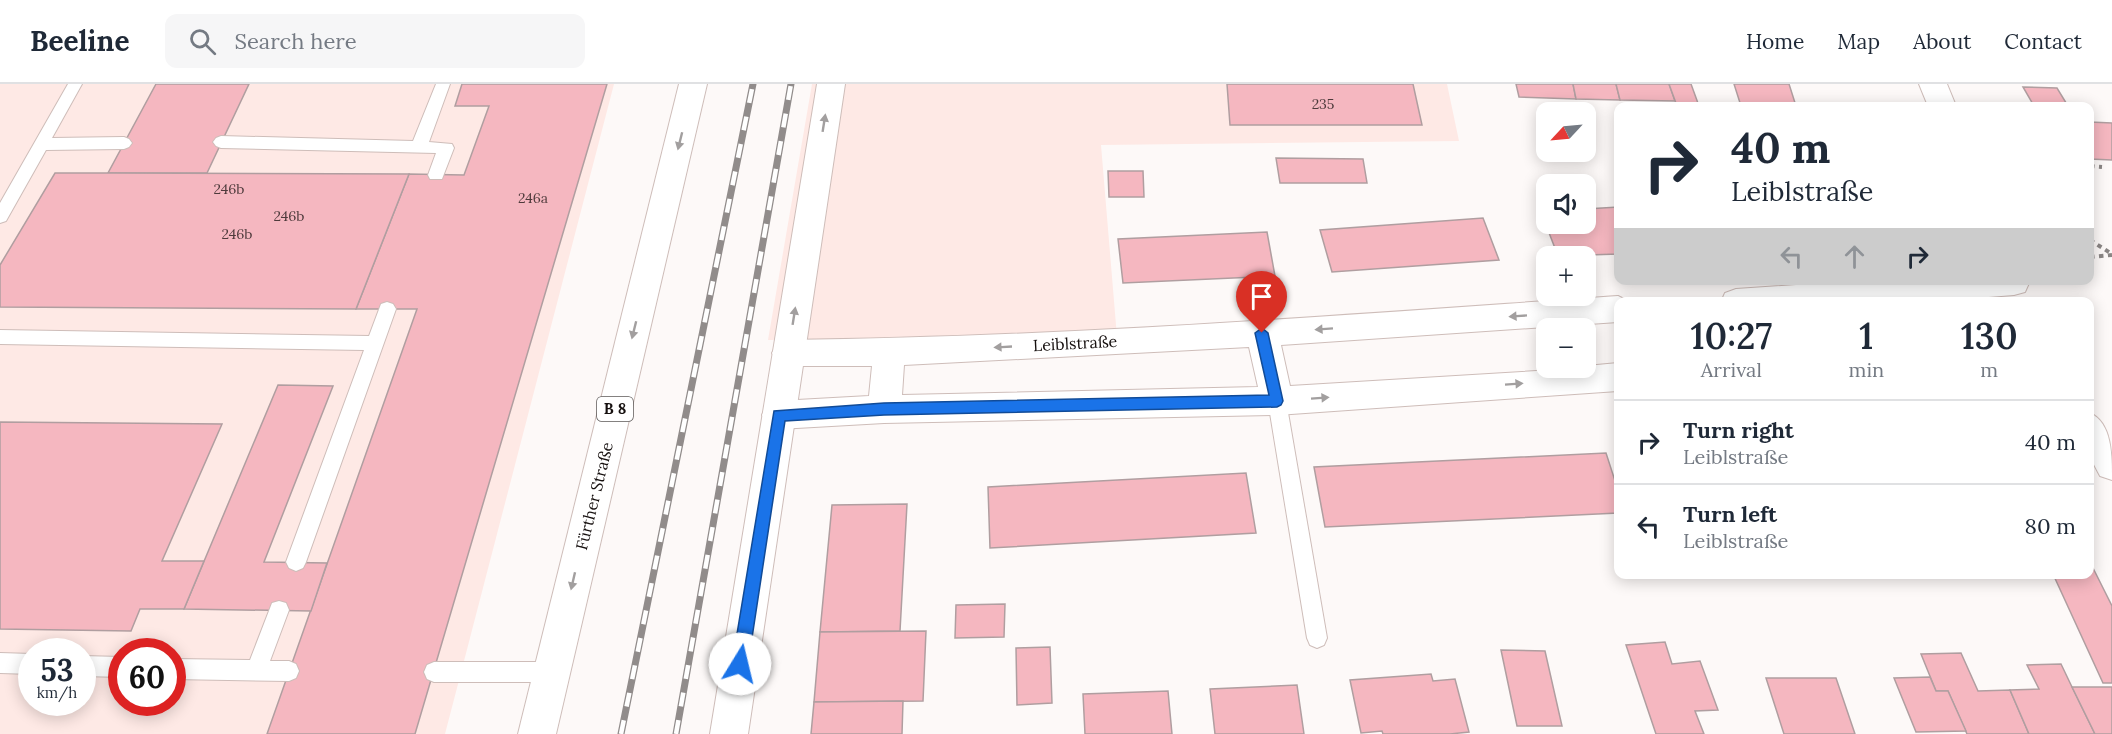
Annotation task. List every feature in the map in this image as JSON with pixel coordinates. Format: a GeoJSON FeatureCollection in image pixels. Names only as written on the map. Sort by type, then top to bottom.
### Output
{"type":"FeatureCollection","features":[{"type":"Feature","properties":{"kind":"street","name":"Fürther Straße"},"geometry":{"type":"LineString","coordinates":[[537,734],[693,84]]}},
{"type":"Feature","properties":{"kind":"street"},"geometry":{"type":"LineString","coordinates":[[729,734],[831,84]]}},
{"type":"Feature","properties":{"kind":"street"},"geometry":{"type":"LineString","coordinates":[[1932,84],[1940,102]]}},
{"type":"Feature","properties":{"kind":"street"},"geometry":{"type":"LineString","coordinates":[[1836,297],[2016,288]]}},
{"type":"Feature","properties":{"kind":"street","name":"Leiblstraße"},"geometry":{"type":"LineString","coordinates":[[788,353],[889,352],[1262,333],[1614,309]]}},
{"type":"Feature","properties":{"kind":"street"},"geometry":{"type":"LineString","coordinates":[[1262,333],[1277,401]]}},
{"type":"Feature","properties":{"kind":"street"},"geometry":{"type":"LineString","coordinates":[[884,409],[889,352]]}},
{"type":"Feature","properties":{"kind":"street"},"geometry":{"type":"LineString","coordinates":[[779,415],[884,409],[1277,401],[1614,377]]}},
{"type":"Feature","properties":{"kind":"street"},"geometry":{"type":"LineString","coordinates":[[2094,434],[2112,465]]}},
{"type":"Feature","properties":{"kind":"lane"},"geometry":{"type":"LineString","coordinates":[[0,217],[75,84]]}},
{"type":"Feature","properties":{"kind":"lane"},"geometry":{"type":"LineString","coordinates":[[419,147],[443,84]]}},
{"type":"Feature","properties":{"kind":"lane"},"geometry":{"type":"LineString","coordinates":[[221,142],[446,148],[436,174]]}},
{"type":"Feature","properties":{"kind":"lane"},"geometry":{"type":"LineString","coordinates":[[42,144],[124,143]]}},
{"type":"Feature","properties":{"kind":"lane"},"geometry":{"type":"LineString","coordinates":[[296,562],[387,309]]}},
{"type":"Feature","properties":{"kind":"lane"},"geometry":{"type":"LineString","coordinates":[[0,337],[375,343]]}},
{"type":"Feature","properties":{"kind":"lane"},"geometry":{"type":"LineString","coordinates":[[1277,401],[1317,638]]}},
{"type":"Feature","properties":{"kind":"lane"},"geometry":{"type":"LineString","coordinates":[[256,671],[279,610]]}},
{"type":"Feature","properties":{"kind":"lane"},"geometry":{"type":"LineString","coordinates":[[0,663],[18,664]]}},
{"type":"Feature","properties":{"kind":"lane"},"geometry":{"type":"LineString","coordinates":[[186,669],[290,671]]}},
{"type":"Feature","properties":{"kind":"lane"},"geometry":{"type":"LineString","coordinates":[[434,672],[552,672]]}},
{"type":"Feature","properties":{"kind":"path"},"geometry":{"type":"LineString","coordinates":[[2094,166],[2102,167]]}},
{"type":"Feature","properties":{"kind":"path"},"geometry":{"type":"LineString","coordinates":[[2094,243],[2112,254]]}},
{"type":"Feature","properties":{"kind":"path"},"geometry":{"type":"LineString","coordinates":[[2094,256],[2112,254]]}},
{"type":"Feature","properties":{"kind":"shaded area"},"geometry":{"type":"Polygon","coordinates":[[[0,84],[614,84],[445,734],[0,734],[0,84]]]}},
{"type":"Feature","properties":{"kind":"shaded area"},"geometry":{"type":"Polygon","coordinates":[[[812,84],[1447,84],[1459,141],[1101,145],[1117,337],[768,340],[812,84]]]}},
{"type":"Feature","properties":{"kind":"building"},"geometry":{"type":"Polygon","coordinates":[[[156,84],[249,84],[207,173],[108,173],[156,84]]]}},
{"type":"Feature","properties":{"kind":"building"},"geometry":{"type":"Polygon","coordinates":[[[462,84],[607,84],[415,734],[267,734],[417,309],[356,309],[409,174],[464,175],[489,106],[455,106],[462,84]]]}},
{"type":"Feature","properties":{"kind":"building"},"geometry":{"type":"Polygon","coordinates":[[[1227,84],[1413,84],[1422,125],[1230,125],[1227,84]]]}},
{"type":"Feature","properties":{"kind":"building"},"geometry":{"type":"Polygon","coordinates":[[[1516,84],[1573,84],[1576,99],[1519,97],[1516,84]]]}},
{"type":"Feature","properties":{"kind":"building"},"geometry":{"type":"Polygon","coordinates":[[[1573,84],[1616,84],[1620,100],[1576,99],[1573,84]]]}},
{"type":"Feature","properties":{"kind":"building"},"geometry":{"type":"Polygon","coordinates":[[[1616,84],[1669,84],[1675,101],[1620,100],[1616,84]]]}},
{"type":"Feature","properties":{"kind":"building"},"geometry":{"type":"Polygon","coordinates":[[[1669,84],[1691,84],[1698,102],[1676,102],[1669,84]]]}},
{"type":"Feature","properties":{"kind":"building"},"geometry":{"type":"Polygon","coordinates":[[[1734,84],[1789,84],[1795,102],[1740,102],[1734,84]]]}},
{"type":"Feature","properties":{"kind":"building"},"geometry":{"type":"Polygon","coordinates":[[[2023,87],[2057,88],[2066,102],[2032,102],[2023,87]]]}},
{"type":"Feature","properties":{"kind":"building"},"geometry":{"type":"Polygon","coordinates":[[[2094,122],[2112,123],[2112,160],[2094,159],[2094,122]]]}},
{"type":"Feature","properties":{"kind":"building"},"geometry":{"type":"Polygon","coordinates":[[[1276,158],[1363,159],[1367,183],[1280,183],[1276,158]]]}},
{"type":"Feature","properties":{"kind":"building"},"geometry":{"type":"Polygon","coordinates":[[[1108,171],[1143,171],[1144,197],[1109,197],[1108,171]]]}},
{"type":"Feature","properties":{"kind":"building"},"geometry":{"type":"Polygon","coordinates":[[[55,173],[409,174],[356,309],[0,307],[0,265],[55,173]]]}},
{"type":"Feature","properties":{"kind":"building"},"geometry":{"type":"Polygon","coordinates":[[[1614,207],[1614,254],[1596,255],[1596,246],[1554,246],[1550,234],[1596,234],[1596,208],[1614,207]]]}},
{"type":"Feature","properties":{"kind":"building"},"geometry":{"type":"Polygon","coordinates":[[[1483,218],[1499,260],[1332,272],[1320,230],[1483,218]]]}},
{"type":"Feature","properties":{"kind":"building"},"geometry":{"type":"Polygon","coordinates":[[[1267,232],[1275,276],[1123,283],[1118,239],[1267,232]]]}},
{"type":"Feature","properties":{"kind":"building"},"geometry":{"type":"Polygon","coordinates":[[[278,385],[333,386],[264,562],[327,563],[311,611],[184,609],[278,385]]]}},
{"type":"Feature","properties":{"kind":"building"},"geometry":{"type":"Polygon","coordinates":[[[0,422],[222,424],[162,561],[204,561],[184,609],[140,609],[131,631],[0,629],[0,422]]]}},
{"type":"Feature","properties":{"kind":"building"},"geometry":{"type":"Polygon","coordinates":[[[1606,453],[1614,478],[1614,513],[1325,527],[1314,467],[1606,453]]]}},
{"type":"Feature","properties":{"kind":"building"},"geometry":{"type":"Polygon","coordinates":[[[1246,473],[1256,533],[990,548],[988,487],[1246,473]]]}},
{"type":"Feature","properties":{"kind":"building"},"geometry":{"type":"Polygon","coordinates":[[[907,504],[900,631],[820,632],[832,505],[907,504]]]}},
{"type":"Feature","properties":{"kind":"building"},"geometry":{"type":"Polygon","coordinates":[[[2094,570],[2112,606],[2112,683],[2103,683],[2055,579],[2094,579],[2094,570]]]}},
{"type":"Feature","properties":{"kind":"building"},"geometry":{"type":"Polygon","coordinates":[[[1005,604],[1004,637],[955,638],[956,605],[1005,604]]]}},
{"type":"Feature","properties":{"kind":"building"},"geometry":{"type":"Polygon","coordinates":[[[926,631],[923,701],[814,702],[820,632],[926,631]]]}},
{"type":"Feature","properties":{"kind":"building"},"geometry":{"type":"Polygon","coordinates":[[[1665,642],[1672,664],[1700,661],[1718,710],[1695,711],[1704,734],[1656,734],[1626,645],[1665,642]]]}},
{"type":"Feature","properties":{"kind":"building"},"geometry":{"type":"Polygon","coordinates":[[[1050,647],[1052,703],[1017,705],[1016,648],[1050,647]]]}},
{"type":"Feature","properties":{"kind":"building"},"geometry":{"type":"Polygon","coordinates":[[[1501,650],[1545,651],[1562,726],[1517,726],[1501,650]]]}},
{"type":"Feature","properties":{"kind":"building"},"geometry":{"type":"Polygon","coordinates":[[[1961,653],[1978,691],[2010,690],[2029,734],[1967,734],[1948,691],[1936,691],[1921,654],[1961,653]]]}},
{"type":"Feature","properties":{"kind":"building"},"geometry":{"type":"Polygon","coordinates":[[[2061,664],[2095,734],[2029,734],[2010,690],[2039,689],[2027,665],[2061,664]]]}},
{"type":"Feature","properties":{"kind":"building"},"geometry":{"type":"Polygon","coordinates":[[[1431,674],[1433,681],[1455,679],[1469,732],[1450,734],[1383,734],[1382,731],[1361,733],[1350,680],[1431,674]]]}},
{"type":"Feature","properties":{"kind":"building"},"geometry":{"type":"Polygon","coordinates":[[[1930,677],[1936,691],[1948,691],[1966,731],[1916,732],[1894,678],[1930,677]]]}},
{"type":"Feature","properties":{"kind":"building"},"geometry":{"type":"Polygon","coordinates":[[[1766,678],[1836,678],[1855,734],[1784,734],[1766,678]]]}},
{"type":"Feature","properties":{"kind":"building"},"geometry":{"type":"Polygon","coordinates":[[[1297,685],[1304,734],[1215,734],[1210,689],[1297,685]]]}},
{"type":"Feature","properties":{"kind":"building"},"geometry":{"type":"Polygon","coordinates":[[[2072,687],[2112,687],[2112,734],[2095,734],[2072,687]]]}},
{"type":"Feature","properties":{"kind":"building"},"geometry":{"type":"Polygon","coordinates":[[[1168,691],[1172,734],[1085,734],[1083,694],[1168,691]]]}},
{"type":"Feature","properties":{"kind":"building"},"geometry":{"type":"Polygon","coordinates":[[[903,701],[902,734],[811,734],[814,702],[903,701]]]}},
{"type":"Feature","properties":{"kind":"railway"},"geometry":{"type":"LineString","coordinates":[[621,734],[753,84]]}},
{"type":"Feature","properties":{"kind":"railway"},"geometry":{"type":"LineString","coordinates":[[676,734],[791,84]]}},
{"type":"Feature","properties":{"kind":"route"},"geometry":{"type":"LineString","coordinates":[[740,664],[779,415],[884,409],[1277,401],[1262,333]]}}]}
